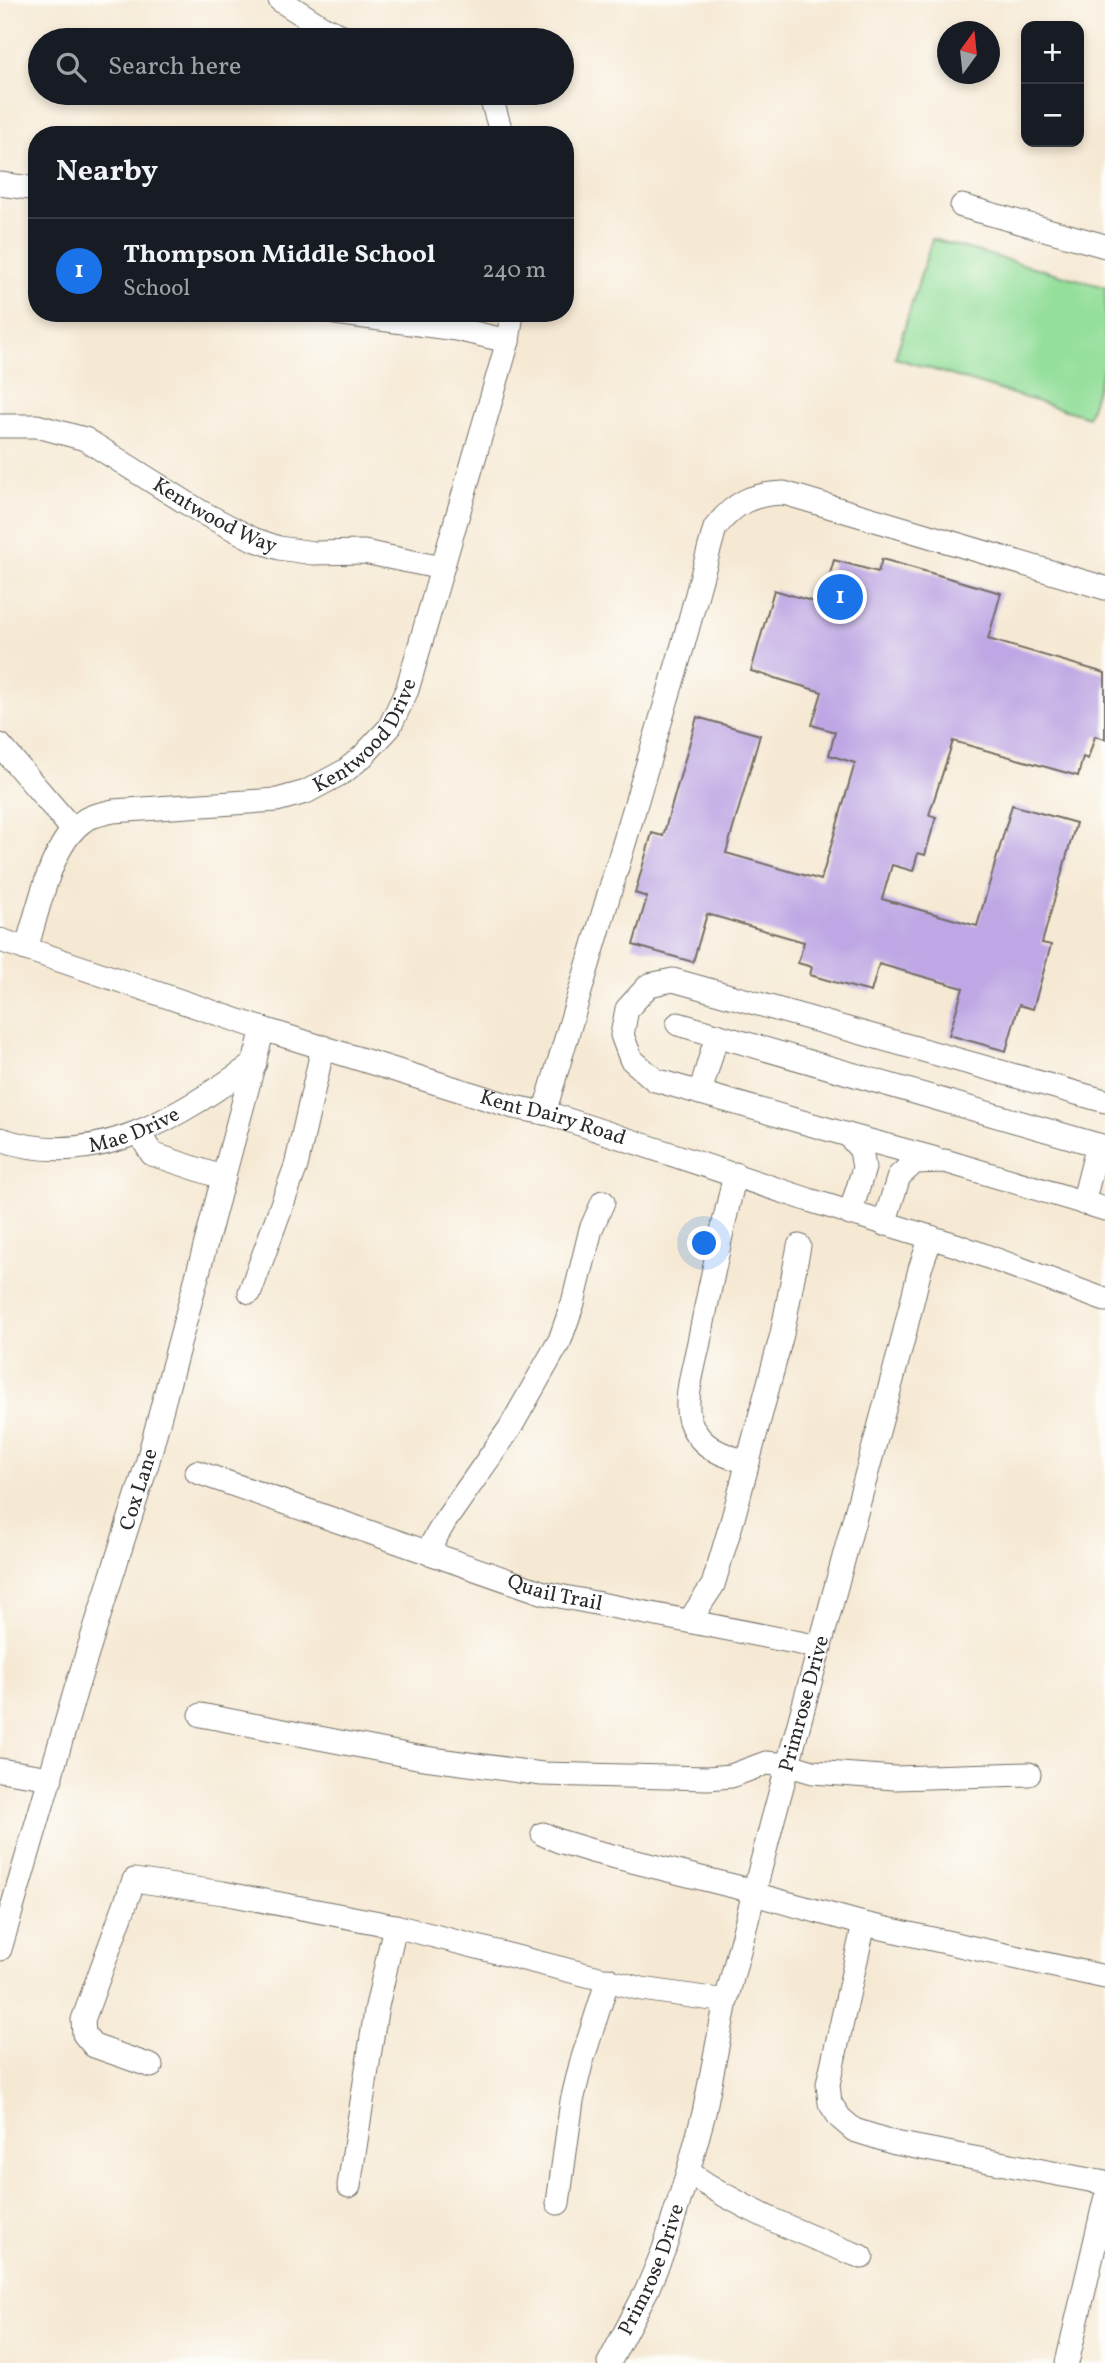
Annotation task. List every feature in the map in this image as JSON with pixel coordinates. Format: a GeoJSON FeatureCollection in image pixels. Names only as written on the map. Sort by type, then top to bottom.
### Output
{"type":"FeatureCollection","features":[{"type":"Feature","properties":{"kind":"street"},"geometry":{"type":"LineString","coordinates":[[280,0],[324,28]]}},
{"type":"Feature","properties":{"kind":"street"},"geometry":{"type":"LineString","coordinates":[[493,105],[499,126]]}},
{"type":"Feature","properties":{"kind":"street"},"geometry":{"type":"LineString","coordinates":[[0,184],[28,188]]}},
{"type":"Feature","properties":{"kind":"street"},"geometry":{"type":"LineString","coordinates":[[962,206],[1105,246]]}},
{"type":"Feature","properties":{"kind":"street"},"geometry":{"type":"LineString","coordinates":[[403,322],[456,329],[508,341]]}},
{"type":"Feature","properties":{"kind":"street","name":"Kentwood Drive"},"geometry":{"type":"LineString","coordinates":[[73,830],[92,816],[113,811],[277,800],[306,792],[345,771],[378,741],[389,728],[407,690],[508,341],[511,322]]}},
{"type":"Feature","properties":{"kind":"street","name":"Kentwood Way"},"geometry":{"type":"LineString","coordinates":[[0,426],[37,426],[85,439],[201,512],[253,539],[279,548],[313,553],[364,552],[442,568]]}},
{"type":"Feature","properties":{"kind":"street"},"geometry":{"type":"LineString","coordinates":[[544,1113],[715,528],[727,512],[761,494],[784,493],[1105,588]]}},
{"type":"Feature","properties":{"kind":"street"},"geometry":{"type":"LineString","coordinates":[[0,745],[73,830],[59,850],[26,949]]}},
{"type":"Feature","properties":{"kind":"street","name":"Kent Dairy Road"},"geometry":{"type":"LineString","coordinates":[[0,940],[263,1029],[513,1107],[544,1113],[850,1214],[931,1237],[1105,1300]]}},
{"type":"Feature","properties":{"kind":"street"},"geometry":{"type":"LineString","coordinates":[[1105,1101],[673,980],[649,985],[627,1009],[622,1035],[631,1059],[655,1080],[1105,1209]]}},
{"type":"Feature","properties":{"kind":"street"},"geometry":{"type":"LineString","coordinates":[[678,1024],[1101,1146],[1083,1203]]}},
{"type":"Feature","properties":{"kind":"street","name":"Cox Lane"},"geometry":{"type":"LineString","coordinates":[[0,1949],[76,1689],[147,1464],[263,1029]]}},
{"type":"Feature","properties":{"kind":"street"},"geometry":{"type":"LineString","coordinates":[[700,1093],[717,1035]]}},
{"type":"Feature","properties":{"kind":"street"},"geometry":{"type":"LineString","coordinates":[[250,1292],[296,1166],[323,1047]]}},
{"type":"Feature","properties":{"kind":"street","name":"Mae Drive"},"geometry":{"type":"LineString","coordinates":[[0,1139],[41,1150],[87,1148],[122,1139],[176,1115],[255,1063]]}},
{"type":"Feature","properties":{"kind":"street"},"geometry":{"type":"LineString","coordinates":[[138,1132],[152,1154],[224,1178]]}},
{"type":"Feature","properties":{"kind":"street"},"geometry":{"type":"LineString","coordinates":[[848,1135],[862,1150],[864,1168],[850,1214]]}},
{"type":"Feature","properties":{"kind":"street"},"geometry":{"type":"LineString","coordinates":[[884,1224],[899,1176],[915,1162],[945,1161]]}},
{"type":"Feature","properties":{"kind":"street"},"geometry":{"type":"LineString","coordinates":[[735,1174],[692,1374],[688,1413],[695,1432],[708,1446],[726,1456],[748,1462]]}},
{"type":"Feature","properties":{"kind":"street"},"geometry":{"type":"LineString","coordinates":[[427,1552],[444,1521],[510,1428],[560,1340],[573,1303],[591,1229],[603,1202]]}},
{"type":"Feature","properties":{"kind":"street","name":"Primrose Drive"},"geometry":{"type":"LineString","coordinates":[[618,2358],[664,2249],[688,2172],[704,2113],[726,2001],[920,1269],[931,1237]]}},
{"type":"Feature","properties":{"kind":"street"},"geometry":{"type":"LineString","coordinates":[[690,1620],[713,1585],[782,1334],[799,1246]]}},
{"type":"Feature","properties":{"kind":"street","name":"Quail Trail"},"geometry":{"type":"LineString","coordinates":[[197,1472],[544,1593],[820,1647]]}},
{"type":"Feature","properties":{"kind":"street"},"geometry":{"type":"LineString","coordinates":[[201,1715],[417,1757],[542,1774],[708,1778],[731,1776],[766,1763],[789,1765],[813,1772],[895,1778],[1029,1774]]}},
{"type":"Feature","properties":{"kind":"street"},"geometry":{"type":"LineString","coordinates":[[0,1770],[51,1779]]}},
{"type":"Feature","properties":{"kind":"street"},"geometry":{"type":"LineString","coordinates":[[543,1834],[570,1844],[749,1890],[754,1894],[864,1924],[1105,1977]]}},
{"type":"Feature","properties":{"kind":"street"},"geometry":{"type":"LineString","coordinates":[[151,2066],[94,2046],[84,2034],[83,2020],[134,1880],[223,1893],[395,1926],[642,1989],[726,2001]]}},
{"type":"Feature","properties":{"kind":"street"},"geometry":{"type":"LineString","coordinates":[[864,1924],[828,2084],[830,2103],[846,2125],[895,2143],[1105,2183]]}},
{"type":"Feature","properties":{"kind":"street"},"geometry":{"type":"LineString","coordinates":[[349,2186],[376,2011],[395,1926]]}},
{"type":"Feature","properties":{"kind":"street"},"geometry":{"type":"LineString","coordinates":[[558,2203],[572,2101],[608,1979]]}},
{"type":"Feature","properties":{"kind":"street","name":"Primrose Drive"},"geometry":{"type":"LineString","coordinates":[[688,2172],[709,2187],[781,2224],[862,2256]]}},
{"type":"Feature","properties":{"kind":"street"},"geometry":{"type":"LineString","coordinates":[[1067,2363],[1105,2200]]}},
{"type":"Feature","properties":{"kind":"green space"},"geometry":{"type":"Polygon","coordinates":[[[932,239],[1105,287],[1105,364],[1088,417],[895,358],[932,239]]]}},
{"type":"Feature","properties":{"kind":"building"},"geometry":{"type":"Polygon","coordinates":[[[882,559],[1001,593],[988,639],[1105,673],[1105,739],[1095,736],[1088,759],[1083,757],[1078,776],[953,741],[929,815],[936,817],[925,855],[918,853],[913,871],[892,865],[882,899],[977,926],[1012,805],[1076,823],[1042,943],[1051,945],[1033,1009],[1019,1005],[1006,1051],[949,1035],[963,988],[879,964],[871,992],[841,984],[810,975],[812,967],[798,963],[804,942],[707,914],[693,962],[633,945],[647,897],[635,893],[652,833],[663,836],[697,717],[760,735],[726,853],[821,880],[855,763],[829,755],[835,732],[812,725],[822,692],[751,671],[774,590],[821,604],[834,560],[878,572],[882,559]]]}},
{"type":"Feature","properties":{"kind":"place","name":"Thompson Middle School"},"geometry":{"type":"Point","coordinates":[840,597]}}]}
